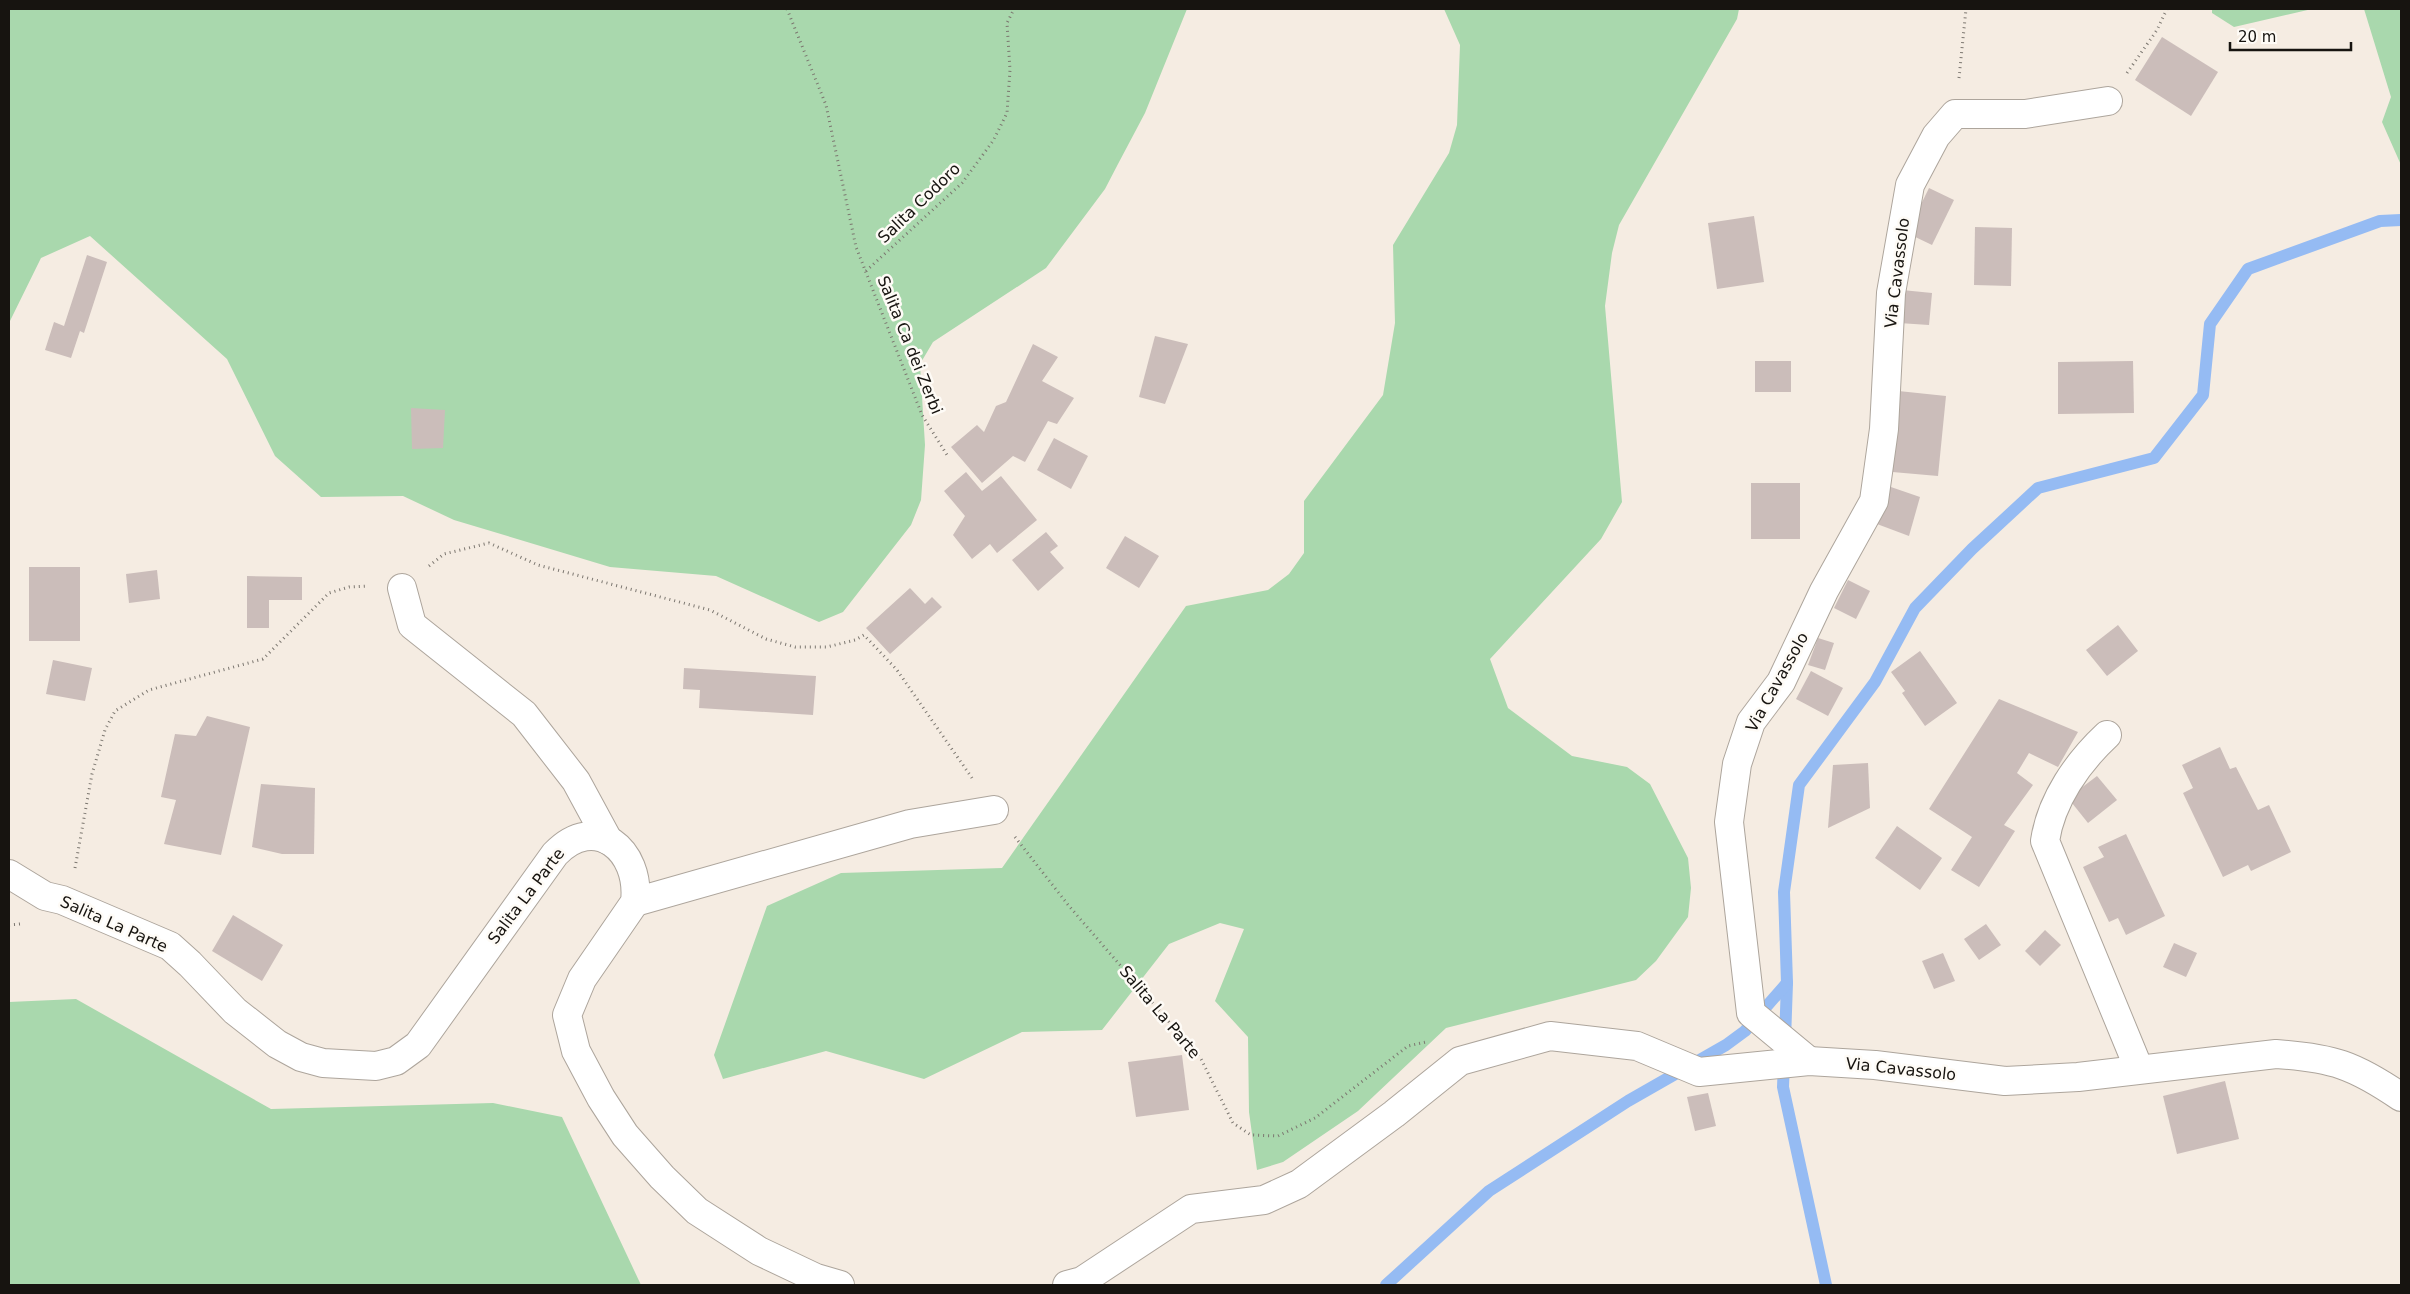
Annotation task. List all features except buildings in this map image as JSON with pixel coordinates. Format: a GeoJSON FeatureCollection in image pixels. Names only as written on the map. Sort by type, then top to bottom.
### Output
{"type":"FeatureCollection","features":[{"type":"Feature","properties":{"kind":"street"},"geometry":{"type":"LineString","coordinates":[[1956,114],[2025,114],[2108,101]]}},
{"type":"Feature","properties":{"kind":"street","name":"Via Cavassolo"},"geometry":{"type":"LineString","coordinates":[[1956,114],[1936,136],[1910,184],[1891,293],[1884,429],[1874,501],[1824,591],[1781,682],[1751,722],[1737,764],[1729,822],[1751,1013],[1809,1061],[1875,1065],[2005,1081],[2078,1077],[2276,1054],[2309,1056],[2342,1063],[2370,1076],[2401,1097]]}},
{"type":"Feature","properties":{"kind":"street"},"geometry":{"type":"LineString","coordinates":[[402,588],[412,625],[524,714],[576,781],[608,840],[626,855],[635,872],[637,889],[635,902],[582,979],[567,1015],[576,1051],[601,1098],[625,1135],[662,1177],[697,1211],[760,1251],[816,1278],[840,1285]]}},
{"type":"Feature","properties":{"kind":"street"},"geometry":{"type":"LineString","coordinates":[[2107,735],[2090,752],[2069,780],[2047,824],[2045,841],[2139,1069]]}},
{"type":"Feature","properties":{"kind":"street"},"geometry":{"type":"LineString","coordinates":[[635,902],[910,824],[994,810]]}},
{"type":"Feature","properties":{"kind":"street","name":"Salita La Parte"},"geometry":{"type":"LineString","coordinates":[[9,874],[45,896],[62,900],[170,946],[190,964],[235,1012],[278,1044],[301,1057],[323,1063],[376,1066],[396,1061],[418,1045],[555,854],[566,842],[584,836],[608,840]]}},
{"type":"Feature","properties":{"kind":"street"},"geometry":{"type":"LineString","coordinates":[[1067,1285],[1082,1281],[1192,1209],[1264,1200],[1299,1184],[1394,1114],[1460,1061],[1550,1036],[1637,1046],[1700,1072],[1809,1061]]}},
{"type":"Feature","properties":{"kind":"path","name":"Salita Ca dei Zerbi"},"geometry":{"type":"LineString","coordinates":[[787,9],[826,105],[856,247],[922,415],[949,458]]}},
{"type":"Feature","properties":{"kind":"path","name":"Salita Codoro"},"geometry":{"type":"LineString","coordinates":[[866,271],[962,183],[993,142],[1008,113],[1010,70],[1007,23],[1014,9]]}},
{"type":"Feature","properties":{"kind":"path"},"geometry":{"type":"LineString","coordinates":[[1956,114],[1966,9]]}},
{"type":"Feature","properties":{"kind":"path"},"geometry":{"type":"LineString","coordinates":[[2108,101],[2157,30],[2167,9]]}},
{"type":"Feature","properties":{"kind":"path","name":"Salita La Parte"},"geometry":{"type":"LineString","coordinates":[[827,647],[856,640],[864,635],[897,670],[994,810],[1069,906],[1201,1059],[1233,1124],[1251,1135],[1278,1136],[1315,1118],[1408,1046],[1433,1040]]}},
{"type":"Feature","properties":{"kind":"green space"},"geometry":{"type":"Polygon","coordinates":[[[9,9],[1187,9],[1145,113],[1105,189],[1046,268],[933,342],[920,364],[925,445],[921,500],[911,525],[843,612],[819,622],[716,576],[610,567],[454,520],[403,496],[321,497],[275,456],[227,359],[90,236],[41,258],[9,323],[9,9]]]}},
{"type":"Feature","properties":{"kind":"green space"},"geometry":{"type":"Polygon","coordinates":[[[1444,9],[1739,9],[1737,19],[1619,225],[1612,253],[1605,306],[1622,502],[1601,539],[1490,659],[1508,708],[1572,756],[1627,767],[1650,784],[1688,858],[1691,888],[1688,917],[1656,961],[1636,980],[1446,1028],[1358,1111],[1283,1162],[1257,1170],[1249,1112],[1248,1037],[1215,1001],[1244,929],[1220,923],[1169,944],[1102,1030],[1022,1032],[924,1079],[826,1051],[723,1079],[714,1055],[767,906],[841,873],[1002,868],[1186,606],[1268,590],[1289,574],[1304,553],[1304,501],[1383,395],[1395,323],[1393,245],[1449,153],[1457,125],[1460,45],[1444,9]]]}},
{"type":"Feature","properties":{"kind":"green space"},"geometry":{"type":"Polygon","coordinates":[[[2212,9],[2312,9],[2234,27],[2212,13],[2212,9]]]}},
{"type":"Feature","properties":{"kind":"green space"},"geometry":{"type":"Polygon","coordinates":[[[2364,9],[2401,9],[2401,165],[2382,122],[2391,97],[2364,9]]]}},
{"type":"Feature","properties":{"kind":"green space"},"geometry":{"type":"Polygon","coordinates":[[[76,999],[271,1109],[493,1103],[562,1117],[641,1285],[9,1285],[9,1002],[76,999]]]}},
{"type":"Feature","properties":{"kind":"waterway"},"geometry":{"type":"LineString","coordinates":[[1785,1040],[1787,983],[1784,892],[1799,785],[1875,682],[1915,608],[1972,549],[2038,488],[2154,458],[2203,395],[2210,324],[2248,269],[2380,221],[2401,220]]}},
{"type":"Feature","properties":{"kind":"waterway"},"geometry":{"type":"LineString","coordinates":[[1386,1285],[1489,1191],[1628,1101],[1726,1045],[1745,1031],[1787,983]]}},
{"type":"Feature","properties":{"kind":"waterway"},"geometry":{"type":"LineString","coordinates":[[1784,1062],[1783,1087],[1826,1285]]}}]}
